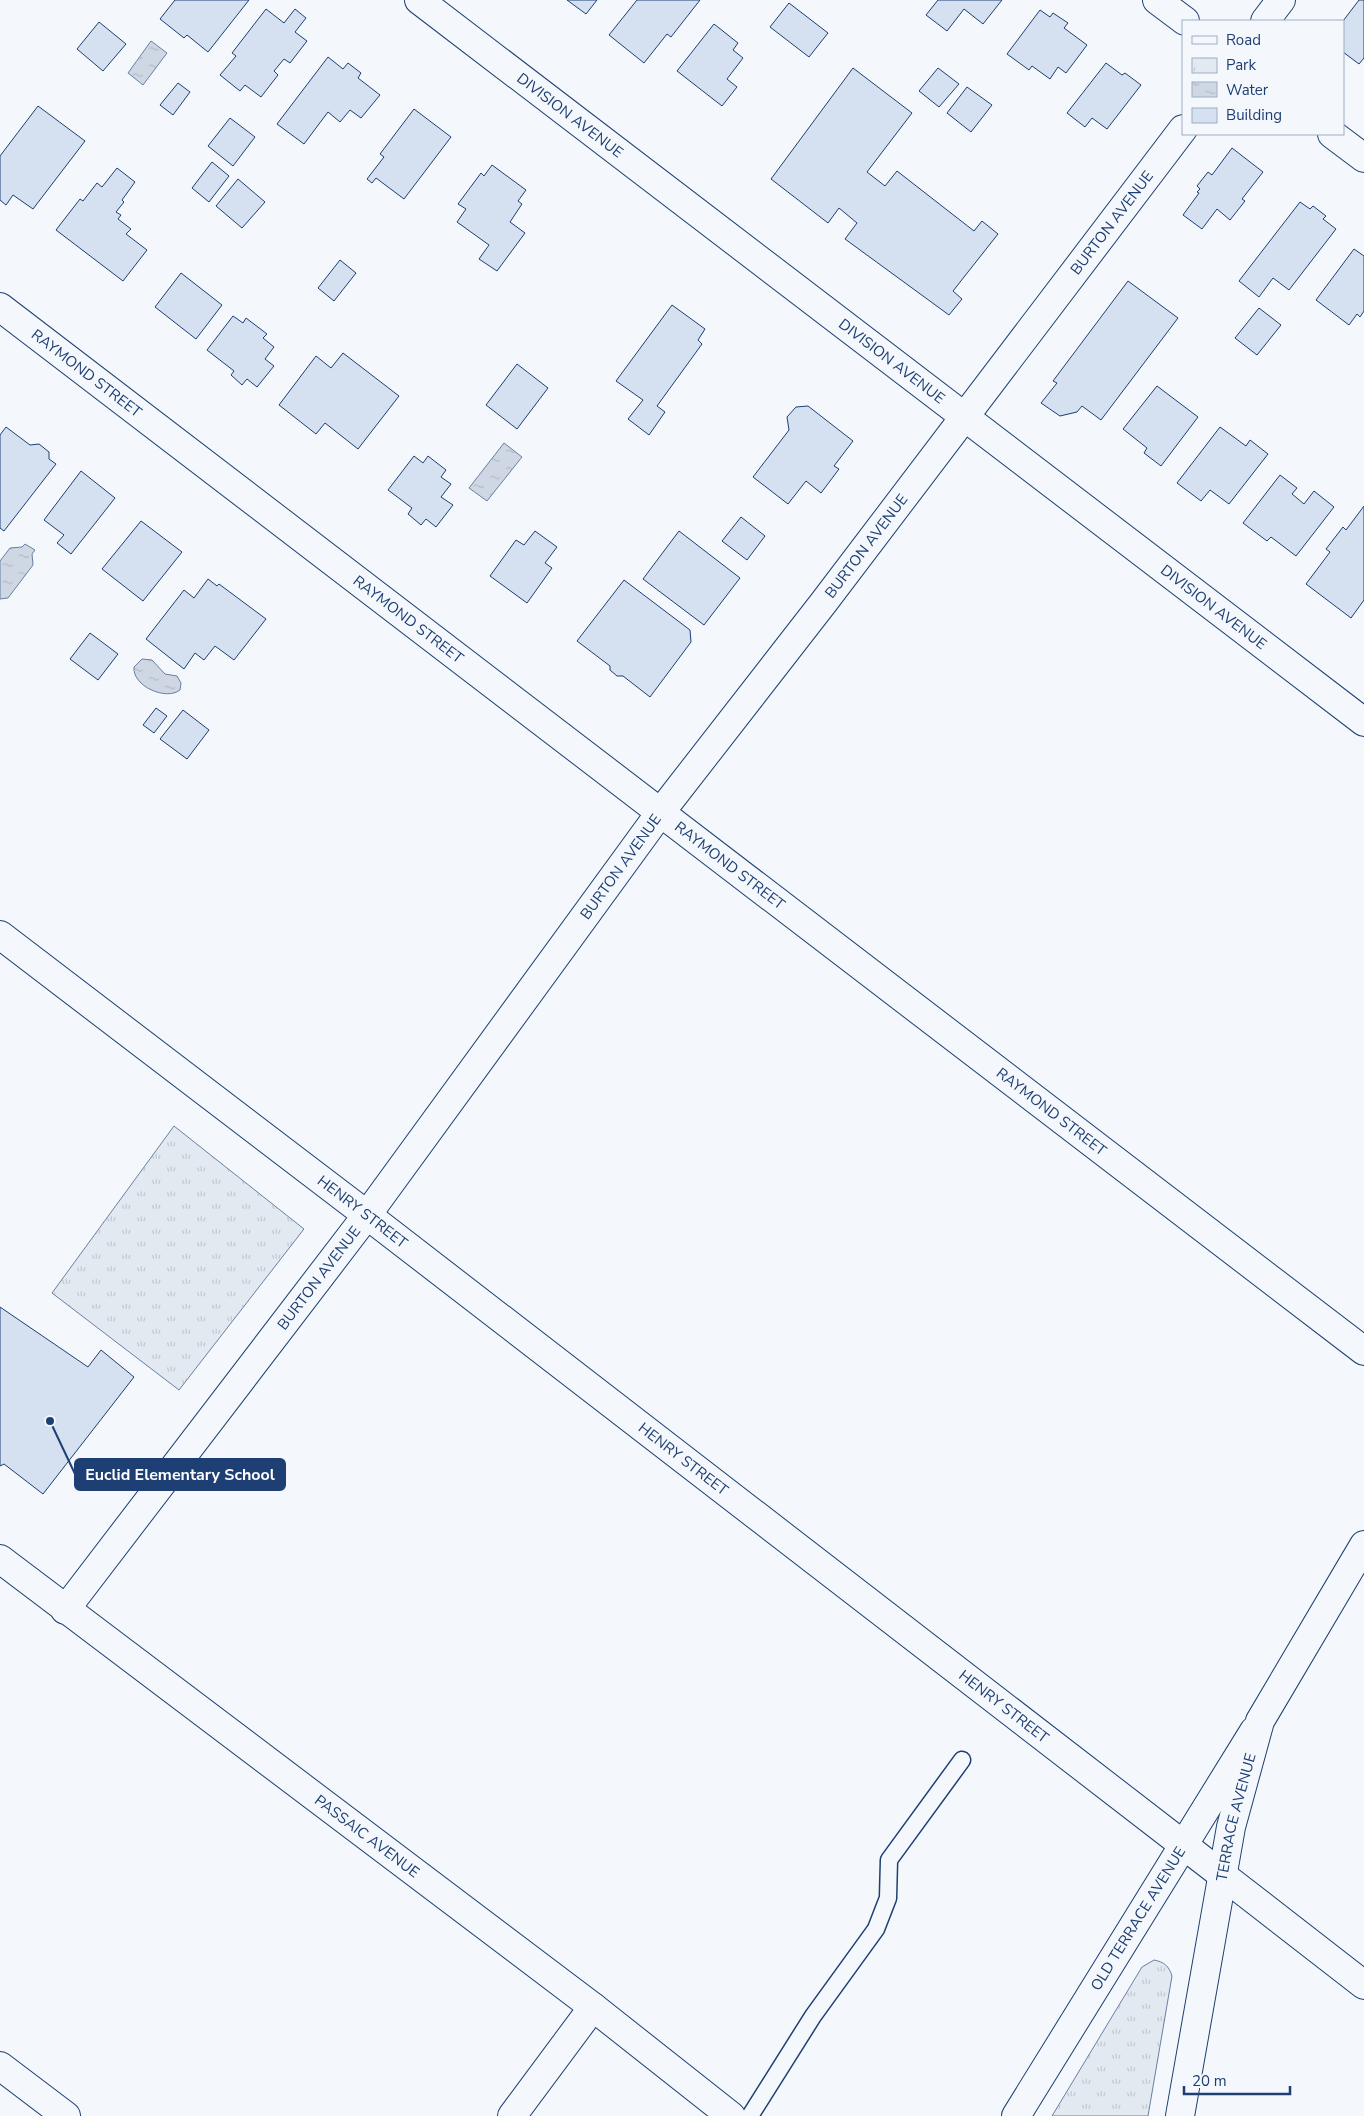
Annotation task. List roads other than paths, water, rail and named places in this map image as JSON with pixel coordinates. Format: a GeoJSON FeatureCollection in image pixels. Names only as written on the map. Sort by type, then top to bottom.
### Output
{"type":"FeatureCollection","features":[{"type":"Feature","properties":{"kind":"street","name":"DIVISION AVENUE"},"geometry":{"type":"LineString","coordinates":[[419,0],[1364,722]]}},
{"type":"Feature","properties":{"kind":"street"},"geometry":{"type":"LineString","coordinates":[[1157,0],[1184,20]]}},
{"type":"Feature","properties":{"kind":"street"},"geometry":{"type":"LineString","coordinates":[[1266,20],[1281,0]]}},
{"type":"Feature","properties":{"kind":"street","name":"BURTON AVENUE"},"geometry":{"type":"LineString","coordinates":[[65,1610],[368,1215],[660,814],[824,602],[963,416],[1182,130]]}},
{"type":"Feature","properties":{"kind":"street"},"geometry":{"type":"LineString","coordinates":[[1333,135],[1364,158]]}},
{"type":"Feature","properties":{"kind":"street","name":"RAYMOND STREET"},"geometry":{"type":"LineString","coordinates":[[0,307],[1364,1351]]}},
{"type":"Feature","properties":{"kind":"street","name":"HENRY STREET"},"geometry":{"type":"LineString","coordinates":[[0,935],[368,1215],[1185,1844],[1364,1985]]}},
{"type":"Feature","properties":{"kind":"street","name":"TERRACE AVENUE"},"geometry":{"type":"LineString","coordinates":[[1180,2116],[1221,1874],[1241,1783],[1260,1721],[1364,1545]]}},
{"type":"Feature","properties":{"kind":"street","name":"PASSAIC AVENUE"},"geometry":{"type":"LineString","coordinates":[[0,1559],[65,1610],[593,2007],[732,2116]]}},
{"type":"Feature","properties":{"kind":"street","name":"OLD TERRACE AVENUE"},"geometry":{"type":"LineString","coordinates":[[1016,2116],[1260,1721]]}},
{"type":"Feature","properties":{"kind":"street"},"geometry":{"type":"LineString","coordinates":[[512,2116],[593,2007]]}},
{"type":"Feature","properties":{"kind":"street"},"geometry":{"type":"LineString","coordinates":[[0,2066],[66,2116]]}},
{"type":"Feature","properties":{"kind":"lane"},"geometry":{"type":"LineString","coordinates":[[750,2116],[813,2016],[876,1929],[888,1898],[889,1860],[962,1760]]}},
{"type":"Feature","properties":{"kind":"water"},"geometry":{"type":"Polygon","coordinates":[[[151,41],[167,53],[143,85],[128,73],[151,41]]]}},
{"type":"Feature","properties":{"kind":"water"},"geometry":{"type":"Polygon","coordinates":[[[504,443],[522,457],[487,501],[469,488],[504,443]]]}},
{"type":"Feature","properties":{"kind":"water"},"geometry":{"type":"Polygon","coordinates":[[[25,544],[35,550],[32,554],[33,565],[8,598],[0,599],[0,561],[10,548],[22,547],[25,544]]]}},
{"type":"Feature","properties":{"kind":"water"},"geometry":{"type":"Polygon","coordinates":[[[142,659],[152,660],[165,674],[177,676],[181,683],[180,690],[167,694],[159,693],[144,686],[138,680],[134,667],[142,659]]]}},
{"type":"Feature","properties":{"kind":"place","name":"Euclid Elementary School"},"geometry":{"type":"Point","coordinates":[50,1421]}}]}
